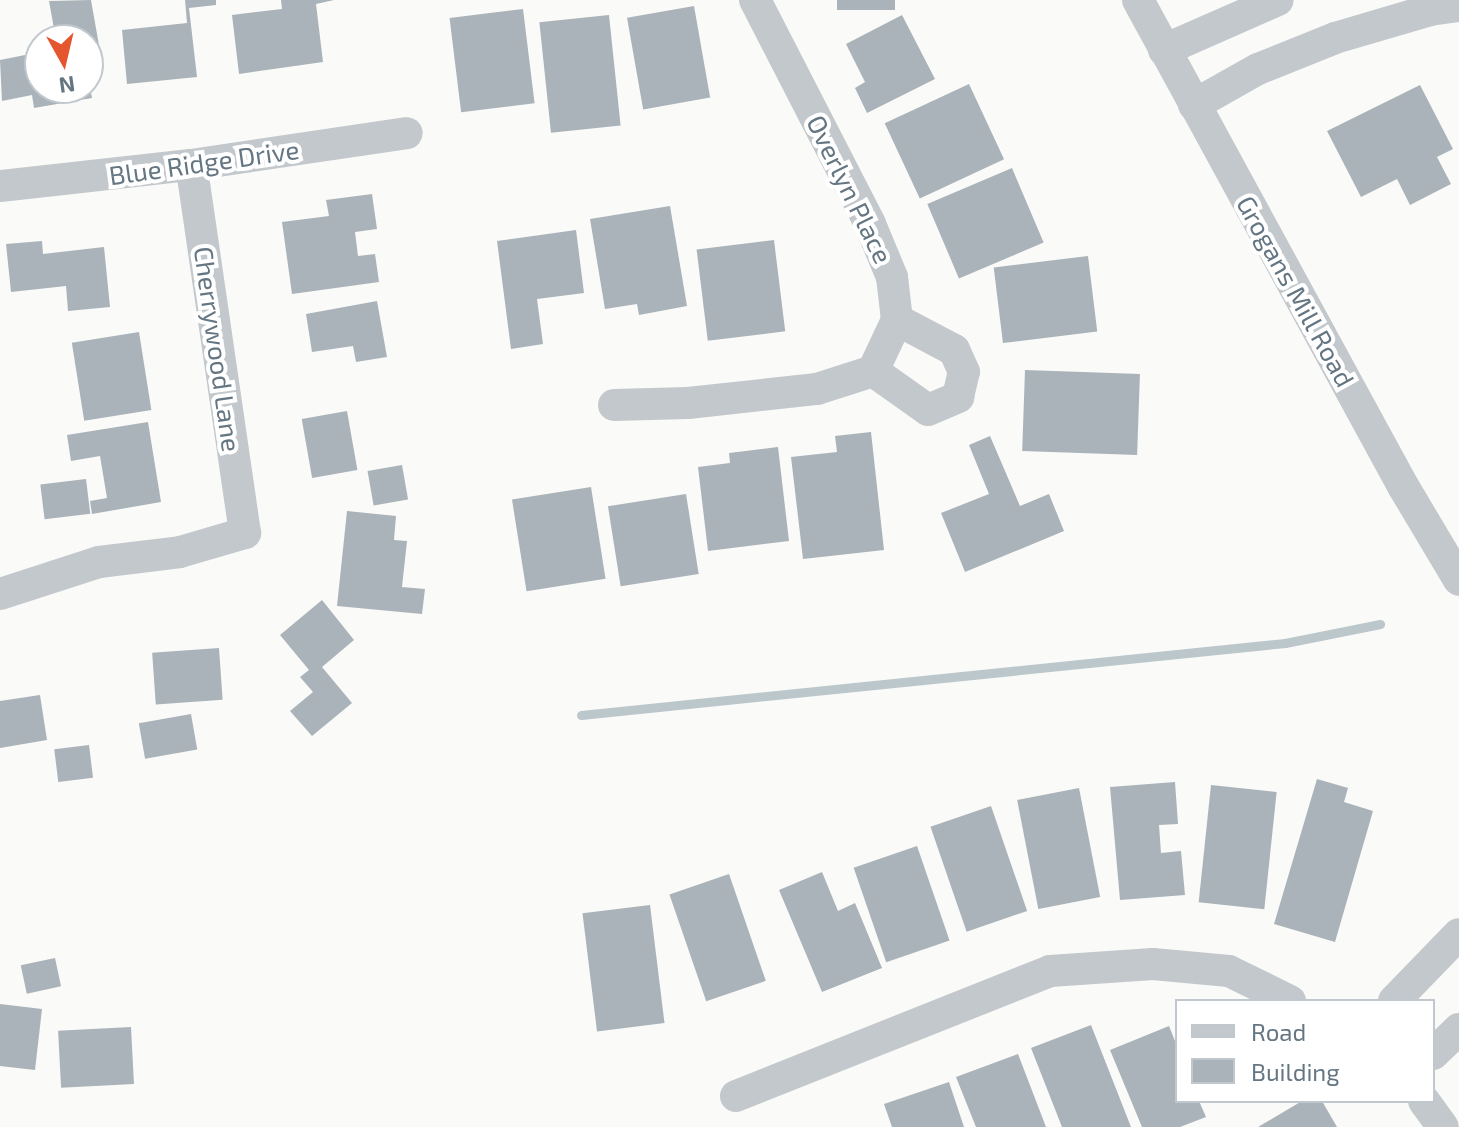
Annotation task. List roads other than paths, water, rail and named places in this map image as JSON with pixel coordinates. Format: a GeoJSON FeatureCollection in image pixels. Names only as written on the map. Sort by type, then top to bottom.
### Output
{"type":"FeatureCollection","features":[{"type":"Feature","properties":{"kind":"street","name":"Overlyn Place"},"geometry":{"type":"LineString","coordinates":[[755,0],[870,224],[892,277],[897,320]]}},
{"type":"Feature","properties":{"kind":"street","name":"Grogans Mill Road"},"geometry":{"type":"LineString","coordinates":[[1138,0],[1403,486],[1459,580]]}},
{"type":"Feature","properties":{"kind":"street"},"geometry":{"type":"LineString","coordinates":[[1164,50],[1278,0]]}},
{"type":"Feature","properties":{"kind":"street"},"geometry":{"type":"LineString","coordinates":[[1194,105],[1258,69],[1335,38],[1430,10],[1459,6]]}},
{"type":"Feature","properties":{"kind":"street","name":"Blue Ridge Drive"},"geometry":{"type":"LineString","coordinates":[[0,186],[191,165],[407,133]]}},
{"type":"Feature","properties":{"kind":"street","name":"Cherrywood Lane"},"geometry":{"type":"LineString","coordinates":[[0,594],[99,562],[180,552],[245,533],[191,165]]}},
{"type":"Feature","properties":{"kind":"street"},"geometry":{"type":"LineString","coordinates":[[614,405],[688,403],[817,389],[873,371],[897,320],[954,350],[964,372],[958,397],[928,410],[873,371]]}},
{"type":"Feature","properties":{"kind":"street"},"geometry":{"type":"LineString","coordinates":[[1396,999],[1459,934]]}},
{"type":"Feature","properties":{"kind":"street"},"geometry":{"type":"LineString","coordinates":[[736,1096],[1050,971],[1153,964],[1229,971],[1286,999]]}},
{"type":"Feature","properties":{"kind":"street"},"geometry":{"type":"LineString","coordinates":[[1435,1052],[1459,1029]]}},
{"type":"Feature","properties":{"kind":"street"},"geometry":{"type":"LineString","coordinates":[[1425,1103],[1443,1127]]}},
{"type":"Feature","properties":{"kind":"waterway"},"geometry":{"type":"LineString","coordinates":[[581,715],[1285,643],[1380,624]]}}]}
